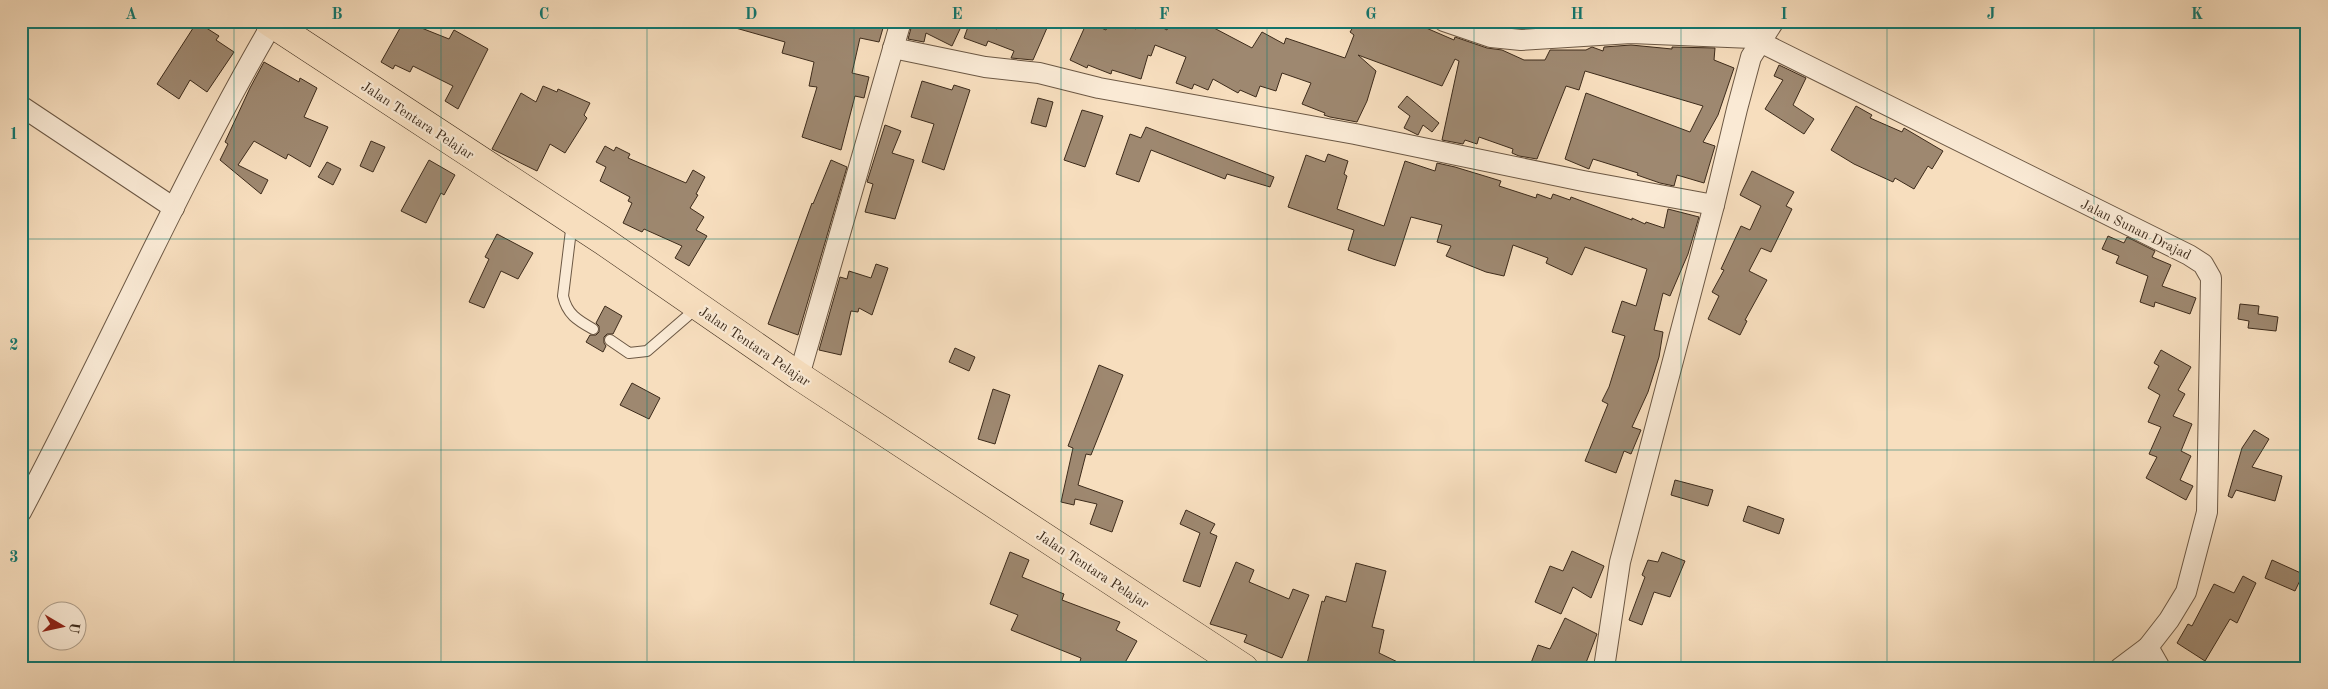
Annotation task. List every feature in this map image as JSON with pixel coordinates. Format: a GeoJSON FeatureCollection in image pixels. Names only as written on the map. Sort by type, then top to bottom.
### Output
{"type":"FeatureCollection","features":[{"type":"Feature","properties":{"kind":"main road","name":"Jalan Tentara Pelajar"},"geometry":{"type":"LineString","coordinates":[[270,23],[572,221],[799,376],[1244,668]]}},
{"type":"Feature","properties":{"kind":"street"},"geometry":{"type":"LineString","coordinates":[[799,376],[900,21]]}},
{"type":"Feature","properties":{"kind":"street"},"geometry":{"type":"LineString","coordinates":[[1444,21],[1491,37],[1520,40],[1631,34],[1745,37],[1759,42]]}},
{"type":"Feature","properties":{"kind":"street"},"geometry":{"type":"LineString","coordinates":[[1604,668],[1620,562],[1751,57],[1774,21]]}},
{"type":"Feature","properties":{"kind":"street"},"geometry":{"type":"LineString","coordinates":[[21,512],[174,208],[270,23]]}},
{"type":"Feature","properties":{"kind":"street","name":"Jalan Sunan Drajad"},"geometry":{"type":"LineString","coordinates":[[1759,42],[2189,254],[2209,271],[2211,278],[2207,512],[2186,592],[2169,620],[2148,646],[2120,668]]}},
{"type":"Feature","properties":{"kind":"street"},"geometry":{"type":"LineString","coordinates":[[893,48],[985,67],[1039,73],[1099,88],[1345,132],[1583,181],[1714,205]]}},
{"type":"Feature","properties":{"kind":"street"},"geometry":{"type":"LineString","coordinates":[[21,106],[174,208]]}},
{"type":"Feature","properties":{"kind":"street"},"geometry":{"type":"LineString","coordinates":[[2148,646],[2160,668]]}},
{"type":"Feature","properties":{"kind":"lane"},"geometry":{"type":"LineString","coordinates":[[572,221],[563,296],[565,307],[573,318],[592,329]]}},
{"type":"Feature","properties":{"kind":"lane"},"geometry":{"type":"LineString","coordinates":[[610,340],[629,352],[647,352],[698,307]]}},
{"type":"Feature","properties":{"kind":"building"},"geometry":{"type":"Polygon","coordinates":[[[404,21],[449,39],[454,30],[488,49],[458,109],[445,101],[453,86],[413,66],[410,72],[395,65],[393,69],[381,62],[404,21]]]}},
{"type":"Feature","properties":{"kind":"building"},"geometry":{"type":"Polygon","coordinates":[[[726,21],[856,21],[883,28],[879,42],[860,38],[852,73],[869,77],[864,98],[855,96],[841,150],[802,137],[817,87],[809,86],[814,62],[782,53],[785,42],[725,25],[726,21]]]}},
{"type":"Feature","properties":{"kind":"building"},"geometry":{"type":"Polygon","coordinates":[[[913,21],[944,21],[960,29],[952,46],[926,33],[924,42],[908,39],[913,21]]]}},
{"type":"Feature","properties":{"kind":"building"},"geometry":{"type":"Polygon","coordinates":[[[970,21],[997,29],[999,21],[1050,21],[1033,60],[1011,58],[1014,51],[988,41],[986,46],[964,38],[970,21]]]}},
{"type":"Feature","properties":{"kind":"building"},"geometry":{"type":"Polygon","coordinates":[[[1110,21],[1119,21],[1136,29],[1139,21],[1150,21],[1167,30],[1169,24],[1175,26],[1177,21],[1206,21],[1215,25],[1214,28],[1252,48],[1262,32],[1284,44],[1286,38],[1345,58],[1354,35],[1350,32],[1357,21],[1410,21],[1454,40],[1455,37],[1487,48],[1502,50],[1524,60],[1545,60],[1550,50],[1586,50],[1592,47],[1603,51],[1604,47],[1631,45],[1672,49],[1672,47],[1715,48],[1714,60],[1734,68],[1718,115],[1703,142],[1715,146],[1704,183],[1677,175],[1674,186],[1660,183],[1637,175],[1638,173],[1593,159],[1589,169],[1565,159],[1586,93],[1690,132],[1703,106],[1585,71],[1579,90],[1566,86],[1537,159],[1519,156],[1512,153],[1513,149],[1479,137],[1477,144],[1465,140],[1463,144],[1442,140],[1459,61],[1455,59],[1442,86],[1358,55],[1376,71],[1367,101],[1357,122],[1330,117],[1324,115],[1325,113],[1302,104],[1311,83],[1282,73],[1276,91],[1260,86],[1256,97],[1240,90],[1238,93],[1213,79],[1208,90],[1194,84],[1192,89],[1176,83],[1186,57],[1155,45],[1151,56],[1148,55],[1141,79],[1112,70],[1111,74],[1088,65],[1087,68],[1070,60],[1087,22],[1106,30],[1110,21]]]}},
{"type":"Feature","properties":{"kind":"building"},"geometry":{"type":"Polygon","coordinates":[[[197,22],[219,36],[216,40],[234,52],[207,92],[190,80],[179,99],[157,84],[197,22]]]}},
{"type":"Feature","properties":{"kind":"building"},"geometry":{"type":"Polygon","coordinates":[[[264,62],[299,82],[300,78],[317,88],[304,117],[328,127],[310,167],[288,154],[286,159],[254,141],[238,165],[268,180],[261,194],[220,160],[228,144],[225,142],[264,62]]]}},
{"type":"Feature","properties":{"kind":"building"},"geometry":{"type":"Polygon","coordinates":[[[1779,65],[1806,78],[1793,105],[1814,119],[1804,134],[1765,109],[1783,80],[1774,76],[1779,65]]]}},
{"type":"Feature","properties":{"kind":"building"},"geometry":{"type":"Polygon","coordinates":[[[922,81],[952,90],[954,85],[970,90],[944,170],[922,162],[934,124],[911,117],[922,81]]]}},
{"type":"Feature","properties":{"kind":"building"},"geometry":{"type":"Polygon","coordinates":[[[543,86],[557,92],[558,89],[590,103],[584,115],[587,118],[565,153],[550,144],[537,171],[492,149],[521,93],[536,102],[543,86]]]}},
{"type":"Feature","properties":{"kind":"building"},"geometry":{"type":"Polygon","coordinates":[[[1407,96],[1439,123],[1432,132],[1423,125],[1418,135],[1404,128],[1410,116],[1398,107],[1407,96]]]}},
{"type":"Feature","properties":{"kind":"building"},"geometry":{"type":"Polygon","coordinates":[[[1038,98],[1053,102],[1046,127],[1031,123],[1038,98]]]}},
{"type":"Feature","properties":{"kind":"building"},"geometry":{"type":"Polygon","coordinates":[[[1856,106],[1872,115],[1870,118],[1902,132],[1904,128],[1943,151],[1932,169],[1928,166],[1914,189],[1895,178],[1893,182],[1854,164],[1831,150],[1856,106]]]}},
{"type":"Feature","properties":{"kind":"building"},"geometry":{"type":"Polygon","coordinates":[[[1082,110],[1103,116],[1085,167],[1064,160],[1082,110]]]}},
{"type":"Feature","properties":{"kind":"building"},"geometry":{"type":"Polygon","coordinates":[[[885,125],[901,131],[892,153],[914,160],[895,219],[865,212],[873,184],[867,182],[885,125]]]}},
{"type":"Feature","properties":{"kind":"building"},"geometry":{"type":"Polygon","coordinates":[[[1146,127],[1274,177],[1270,187],[1227,174],[1225,179],[1151,150],[1139,182],[1116,174],[1130,134],[1141,138],[1146,127]]]}},
{"type":"Feature","properties":{"kind":"building"},"geometry":{"type":"Polygon","coordinates":[[[371,141],[385,147],[373,172],[360,166],[371,141]]]}},
{"type":"Feature","properties":{"kind":"building"},"geometry":{"type":"Polygon","coordinates":[[[605,146],[614,151],[616,147],[630,154],[628,158],[686,183],[693,170],[705,177],[696,194],[698,195],[690,208],[704,217],[696,230],[707,236],[689,266],[675,258],[682,246],[644,229],[642,232],[623,223],[632,203],[628,201],[630,197],[600,181],[606,167],[596,162],[605,146]]]}},
{"type":"Feature","properties":{"kind":"building"},"geometry":{"type":"Polygon","coordinates":[[[1328,154],[1348,161],[1344,174],[1347,176],[1337,209],[1384,226],[1405,161],[1435,171],[1437,163],[1455,167],[1501,181],[1499,186],[1536,198],[1537,194],[1551,199],[1553,194],[1570,200],[1571,197],[1632,220],[1632,218],[1645,224],[1646,222],[1664,228],[1668,209],[1699,217],[1688,254],[1670,296],[1663,293],[1654,330],[1663,332],[1659,357],[1648,392],[1632,427],[1641,430],[1631,454],[1624,451],[1616,473],[1585,461],[1608,404],[1602,401],[1609,387],[1625,336],[1612,332],[1622,301],[1636,306],[1647,269],[1585,247],[1572,275],[1546,263],[1548,258],[1513,245],[1504,276],[1486,272],[1446,256],[1451,246],[1437,242],[1442,225],[1411,217],[1395,266],[1348,250],[1354,230],[1288,207],[1306,155],[1325,162],[1328,154]]]}},
{"type":"Feature","properties":{"kind":"building"},"geometry":{"type":"Polygon","coordinates":[[[429,160],[455,175],[444,195],[441,193],[426,223],[401,211],[429,160]]]}},
{"type":"Feature","properties":{"kind":"building"},"geometry":{"type":"Polygon","coordinates":[[[831,160],[847,167],[798,335],[768,324],[812,203],[831,160]]]}},
{"type":"Feature","properties":{"kind":"building"},"geometry":{"type":"Polygon","coordinates":[[[327,162],[341,169],[333,185],[318,177],[327,162]]]}},
{"type":"Feature","properties":{"kind":"building"},"geometry":{"type":"Polygon","coordinates":[[[1752,171],[1794,192],[1786,206],[1792,209],[1771,252],[1761,248],[1749,271],[1767,280],[1745,320],[1747,321],[1740,335],[1708,319],[1719,296],[1712,292],[1724,270],[1721,269],[1741,226],[1750,230],[1761,206],[1740,195],[1752,171]]]}},
{"type":"Feature","properties":{"kind":"building"},"geometry":{"type":"Polygon","coordinates":[[[497,234],[533,253],[518,279],[501,271],[484,308],[469,302],[489,259],[485,257],[497,234]]]}},
{"type":"Feature","properties":{"kind":"building"},"geometry":{"type":"Polygon","coordinates":[[[2108,236],[2124,243],[2127,237],[2155,251],[2152,257],[2171,265],[2162,286],[2196,298],[2190,314],[2155,302],[2154,307],[2140,302],[2148,276],[2116,263],[2119,256],[2102,249],[2108,236]]]}},
{"type":"Feature","properties":{"kind":"building"},"geometry":{"type":"Polygon","coordinates":[[[876,264],[888,268],[872,315],[859,308],[858,312],[851,311],[841,355],[819,350],[840,277],[847,279],[849,271],[871,278],[876,264]]]}},
{"type":"Feature","properties":{"kind":"building"},"geometry":{"type":"Polygon","coordinates":[[[2240,304],[2259,306],[2258,314],[2278,317],[2276,331],[2248,328],[2249,321],[2238,319],[2240,304]]]}},
{"type":"Feature","properties":{"kind":"building"},"geometry":{"type":"Polygon","coordinates":[[[605,306],[622,316],[613,334],[607,334],[604,337],[606,346],[603,352],[586,342],[590,335],[596,335],[599,332],[599,326],[596,323],[605,306]]]}},
{"type":"Feature","properties":{"kind":"building"},"geometry":{"type":"Polygon","coordinates":[[[955,348],[975,357],[969,371],[949,362],[955,348]]]}},
{"type":"Feature","properties":{"kind":"building"},"geometry":{"type":"Polygon","coordinates":[[[2161,350],[2191,367],[2178,390],[2185,394],[2173,416],[2192,424],[2181,451],[2191,456],[2180,480],[2193,486],[2186,500],[2146,478],[2157,457],[2149,454],[2161,427],[2148,422],[2160,395],[2148,388],[2159,366],[2154,363],[2161,350]]]}},
{"type":"Feature","properties":{"kind":"building"},"geometry":{"type":"Polygon","coordinates":[[[1099,365],[1123,375],[1091,455],[1086,454],[1078,485],[1123,501],[1112,532],[1090,524],[1097,504],[1075,499],[1074,505],[1061,502],[1073,448],[1068,446],[1099,365]]]}},
{"type":"Feature","properties":{"kind":"building"},"geometry":{"type":"Polygon","coordinates":[[[632,383],[660,398],[649,419],[620,405],[632,383]]]}},
{"type":"Feature","properties":{"kind":"building"},"geometry":{"type":"Polygon","coordinates":[[[993,389],[1010,395],[995,444],[978,439],[993,389]]]}},
{"type":"Feature","properties":{"kind":"building"},"geometry":{"type":"Polygon","coordinates":[[[2254,430],[2269,439],[2252,467],[2282,476],[2275,501],[2236,490],[2232,498],[2228,496],[2242,448],[2254,430]]]}},
{"type":"Feature","properties":{"kind":"building"},"geometry":{"type":"Polygon","coordinates":[[[1675,480],[1713,490],[1708,506],[1671,495],[1675,480]]]}},
{"type":"Feature","properties":{"kind":"building"},"geometry":{"type":"Polygon","coordinates":[[[1748,506],[1784,519],[1779,534],[1743,521],[1748,506]]]}},
{"type":"Feature","properties":{"kind":"building"},"geometry":{"type":"Polygon","coordinates":[[[1186,510],[1215,524],[1210,533],[1217,536],[1200,587],[1183,581],[1200,533],[1180,524],[1186,510]]]}},
{"type":"Feature","properties":{"kind":"building"},"geometry":{"type":"Polygon","coordinates":[[[1572,551],[1604,566],[1591,598],[1573,587],[1561,614],[1535,602],[1550,566],[1563,571],[1572,551]]]}},
{"type":"Feature","properties":{"kind":"building"},"geometry":{"type":"Polygon","coordinates":[[[1010,552],[1029,560],[1022,577],[1064,594],[1062,600],[1120,622],[1116,630],[1137,641],[1122,668],[1078,668],[1081,658],[1011,630],[1018,615],[990,604],[1010,552]]]}},
{"type":"Feature","properties":{"kind":"building"},"geometry":{"type":"Polygon","coordinates":[[[1662,552],[1685,561],[1670,597],[1654,592],[1642,625],[1629,620],[1645,577],[1642,575],[1648,560],[1658,562],[1662,552]]]}},
{"type":"Feature","properties":{"kind":"building"},"geometry":{"type":"Polygon","coordinates":[[[2272,560],[2303,574],[2295,591],[2265,578],[2272,560]]]}},
{"type":"Feature","properties":{"kind":"building"},"geometry":{"type":"Polygon","coordinates":[[[1236,562],[1254,570],[1249,582],[1289,599],[1293,589],[1309,595],[1282,658],[1244,642],[1247,635],[1210,624],[1236,562]]]}},
{"type":"Feature","properties":{"kind":"building"},"geometry":{"type":"Polygon","coordinates":[[[1356,563],[1386,571],[1372,627],[1384,630],[1379,653],[1410,668],[1306,668],[1322,601],[1324,602],[1326,596],[1346,602],[1356,563]]]}},
{"type":"Feature","properties":{"kind":"building"},"geometry":{"type":"Polygon","coordinates":[[[2243,576],[2256,583],[2237,623],[2230,619],[2205,661],[2177,643],[2188,624],[2192,626],[2214,584],[2234,593],[2243,576]]]}},
{"type":"Feature","properties":{"kind":"building"},"geometry":{"type":"Polygon","coordinates":[[[1565,618],[1597,634],[1584,668],[1529,668],[1538,645],[1550,649],[1565,618]]]}}]}
